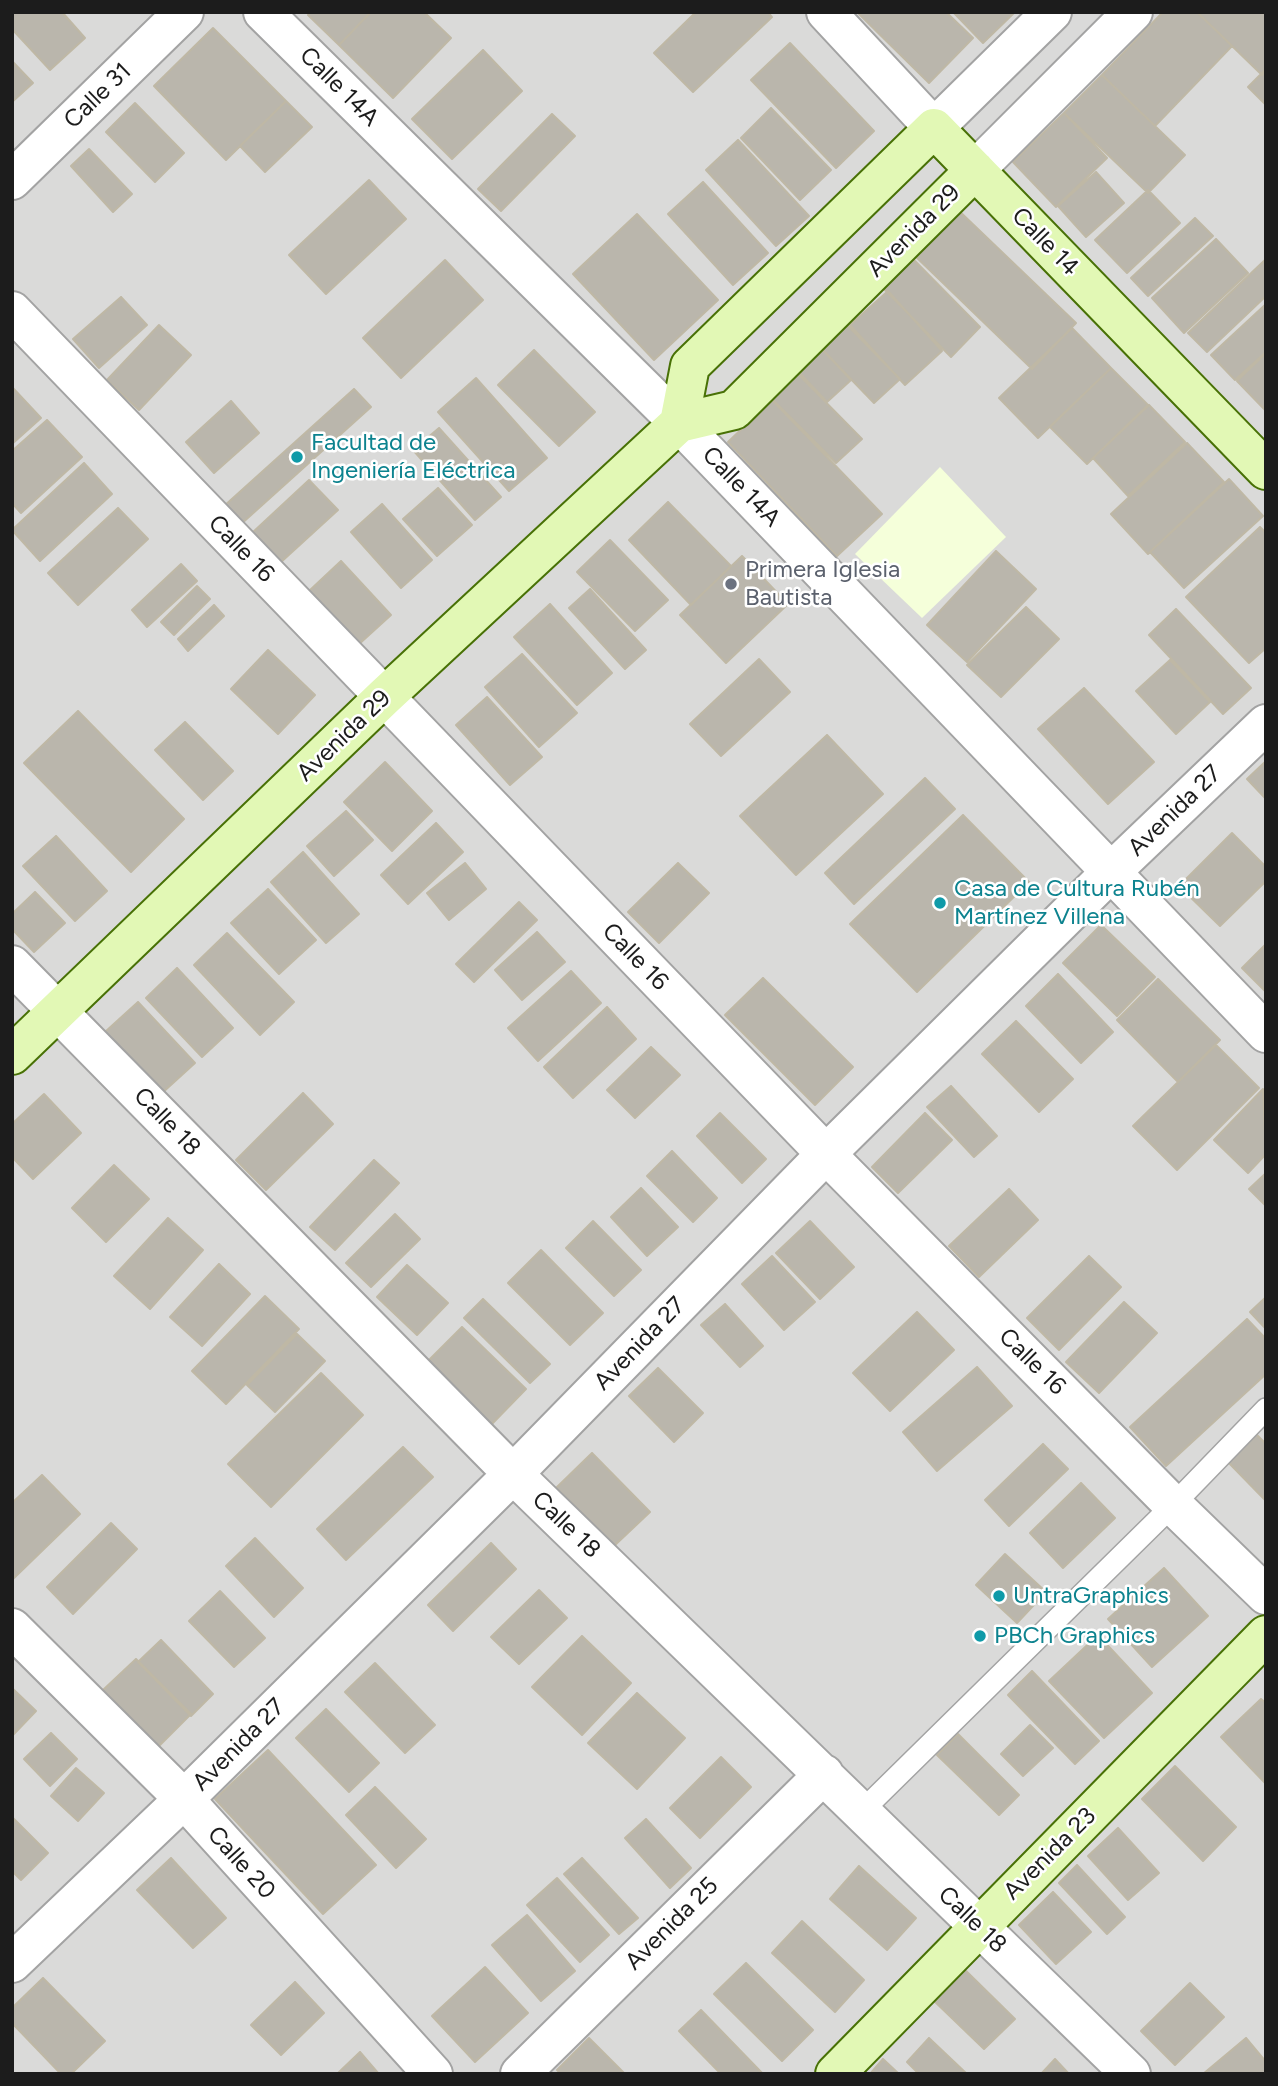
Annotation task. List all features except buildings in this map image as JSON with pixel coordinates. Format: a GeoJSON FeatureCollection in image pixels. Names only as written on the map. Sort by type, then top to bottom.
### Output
{"type":"FeatureCollection","features":[{"type":"Feature","properties":{"kind":"street","name":"Calle 31"},"geometry":{"type":"LineString","coordinates":[[12,180],[184,12]]}},
{"type":"Feature","properties":{"kind":"street","name":"Calle 14A"},"geometry":{"type":"LineString","coordinates":[[263,12],[680,423],[1266,1033]]}},
{"type":"Feature","properties":{"kind":"street","name":"Calle 14"},"geometry":{"type":"LineString","coordinates":[[826,12],[934,128],[1266,470]]}},
{"type":"Feature","properties":{"kind":"street"},"geometry":{"type":"LineString","coordinates":[[680,423],[690,366],[1052,12]]}},
{"type":"Feature","properties":{"kind":"street","name":"Avenida 29"},"geometry":{"type":"LineString","coordinates":[[12,1055],[384,697],[680,423],[734,410],[1133,12]]}},
{"type":"Feature","properties":{"kind":"street","name":"Calle 16"},"geometry":{"type":"LineString","coordinates":[[12,312],[826,1154],[1173,1505],[1266,1595]]}},
{"type":"Feature","properties":{"kind":"street","name":"Avenida 27"},"geometry":{"type":"LineString","coordinates":[[12,1963],[184,1799],[513,1474],[826,1154],[1111,872],[1266,724]]}},
{"type":"Feature","properties":{"kind":"street","name":"Calle 18"},"geometry":{"type":"LineString","coordinates":[[12,965],[513,1474],[1131,2074]]}},
{"type":"Feature","properties":{"kind":"street","name":"Calle 20"},"geometry":{"type":"LineString","coordinates":[[12,1628],[184,1799],[433,2074]]}},
{"type":"Feature","properties":{"kind":"street","name":"Avenida 23"},"geometry":{"type":"LineString","coordinates":[[835,2074],[1266,1636]]}},
{"type":"Feature","properties":{"kind":"street","name":"Avenida 25"},"geometry":{"type":"LineString","coordinates":[[520,2074],[824,1774]]}},
{"type":"Feature","properties":{"kind":"lane"},"geometry":{"type":"LineString","coordinates":[[862,1811],[1173,1505],[1266,1409]]}},
{"type":"Feature","properties":{"kind":"shaded area"},"geometry":{"type":"Polygon","coordinates":[[[12,12],[1266,12],[1266,2074],[12,2074],[12,12]]]}},
{"type":"Feature","properties":{"kind":"shaded area"},"geometry":{"type":"Polygon","coordinates":[[[940,467],[1006,537],[922,618],[855,554],[940,467]]]}},
{"type":"Feature","properties":{"kind":"place","name":"Facultad de Ingeniería Eléctrica"},"geometry":{"type":"Point","coordinates":[297,457]}},
{"type":"Feature","properties":{"kind":"place","name":"Primera Iglesia Bautista"},"geometry":{"type":"Point","coordinates":[731,584]}},
{"type":"Feature","properties":{"kind":"place","name":"Casa de Cultura Rubén Martínez Villena"},"geometry":{"type":"Point","coordinates":[940,903]}},
{"type":"Feature","properties":{"kind":"place","name":"UntraGraphics"},"geometry":{"type":"Point","coordinates":[999,1596]}},
{"type":"Feature","properties":{"kind":"place","name":"PBCh Graphics"},"geometry":{"type":"Point","coordinates":[980,1636]}}]}
